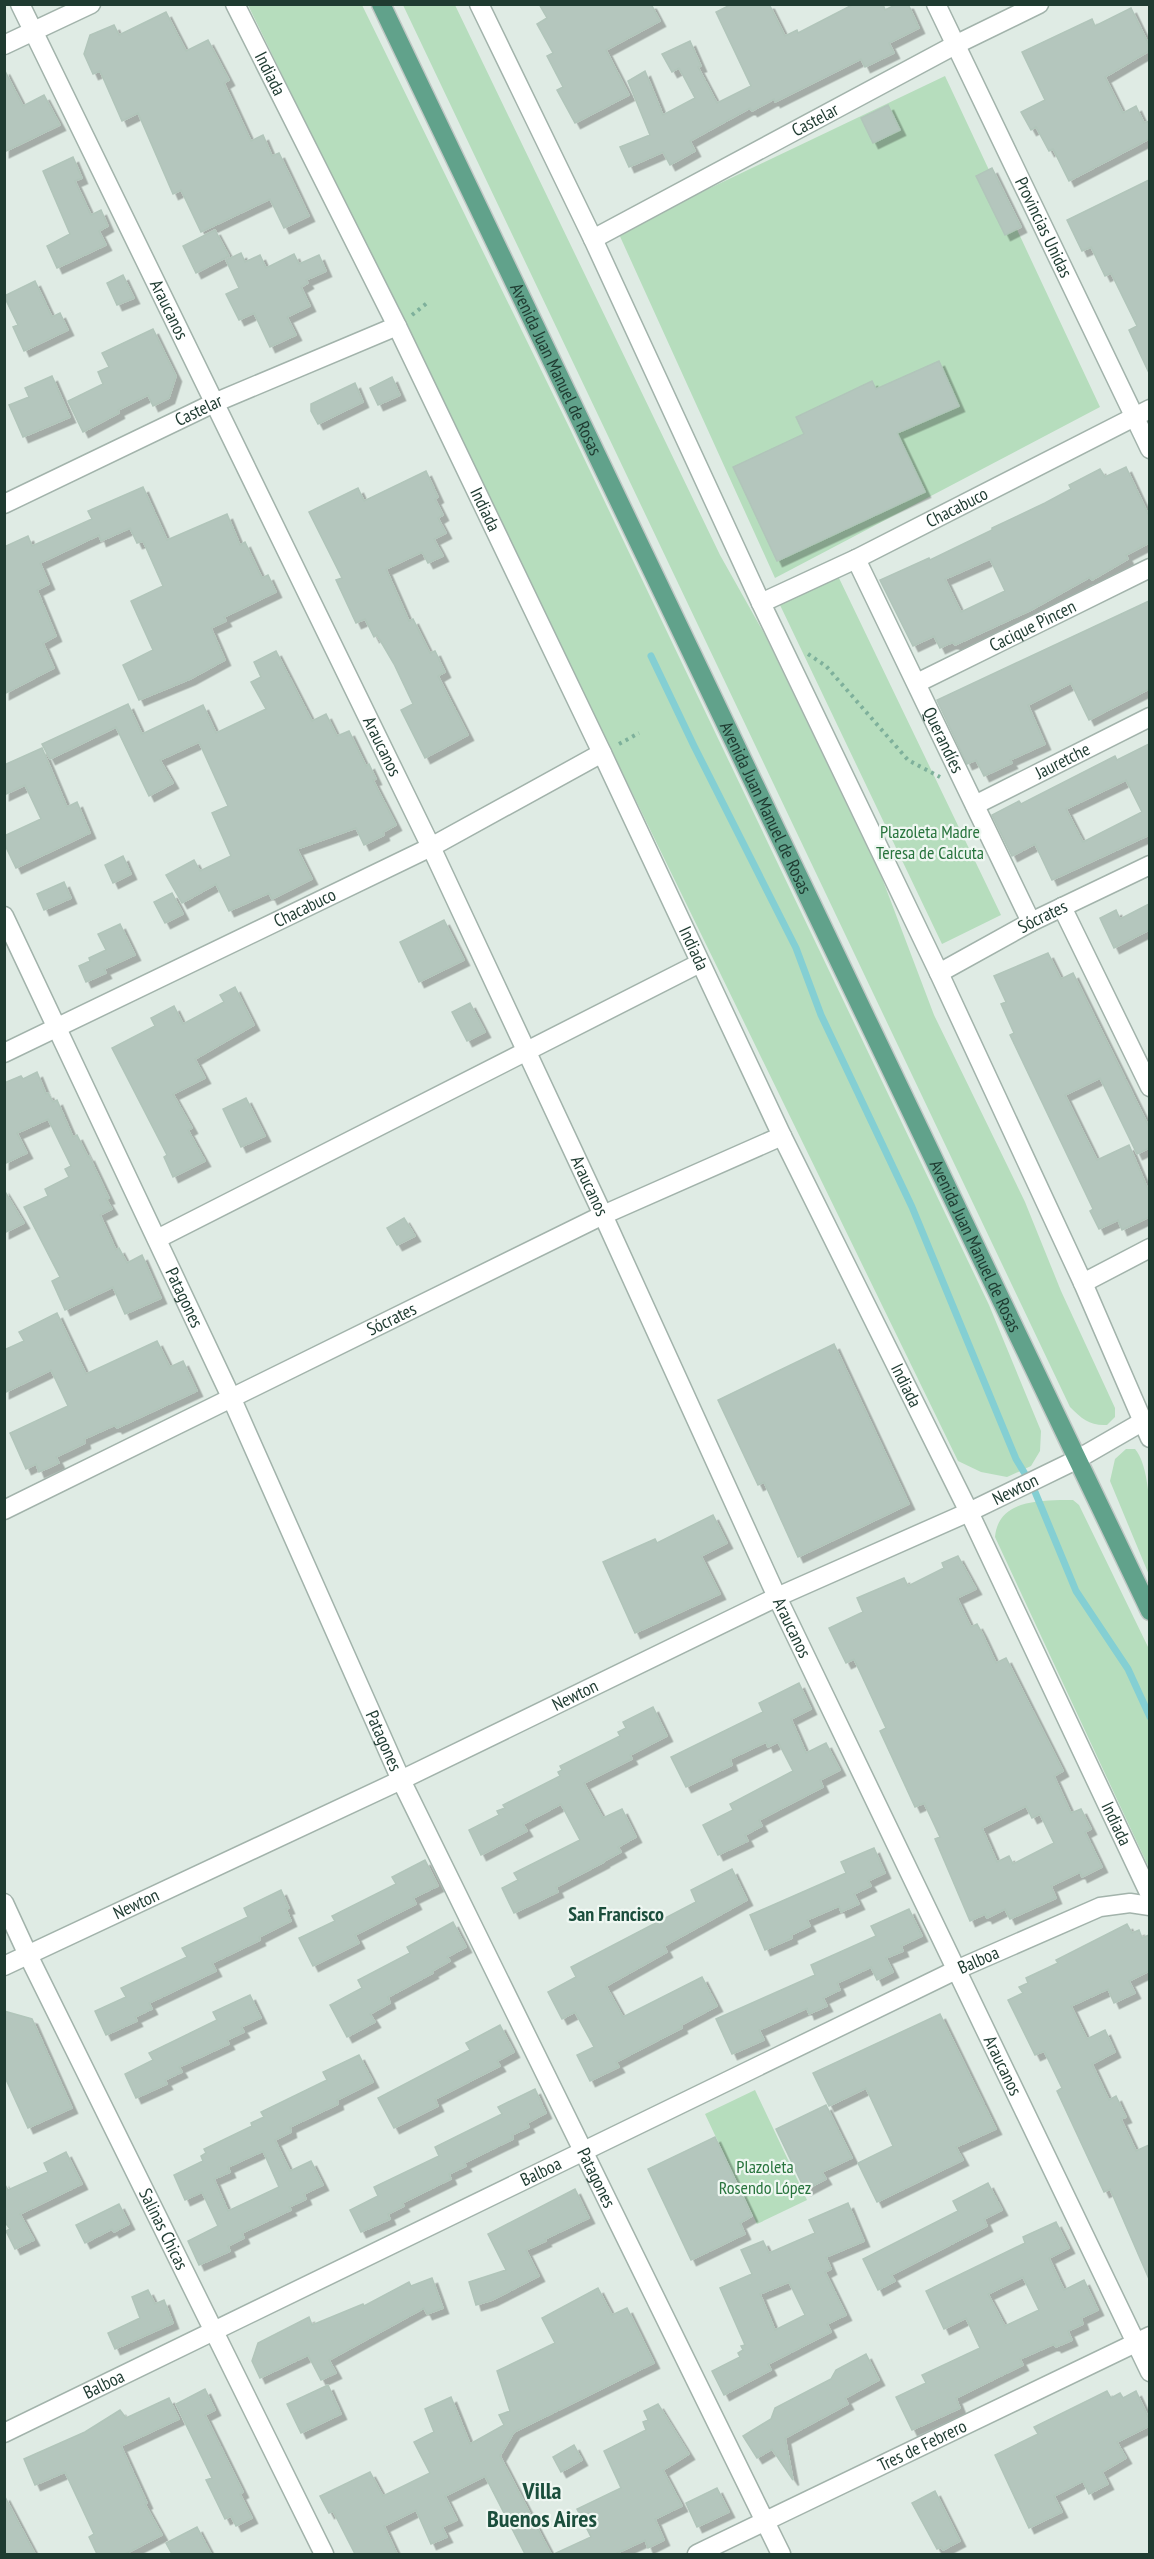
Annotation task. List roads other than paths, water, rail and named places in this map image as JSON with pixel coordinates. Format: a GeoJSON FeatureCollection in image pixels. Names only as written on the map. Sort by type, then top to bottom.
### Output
{"type":"FeatureCollection","features":[{"type":"Feature","properties":{"kind":"main road","name":"Avenida Juan Manuel de Rosas"},"geometry":{"type":"LineString","coordinates":[[381,4],[1149,1611]]}},
{"type":"Feature","properties":{"kind":"street","name":"Araucanos"},"geometry":{"type":"LineString","coordinates":[[20,4],[431,847],[603,1215],[777,1597],[956,1970],[1142,2340],[1149,2372]]}},
{"type":"Feature","properties":{"kind":"street"},"geometry":{"type":"LineString","coordinates":[[4,45],[91,4]]}},
{"type":"Feature","properties":{"kind":"street","name":"Indiada"},"geometry":{"type":"LineString","coordinates":[[235,4],[397,326],[602,753],[782,1136],[969,1512],[1149,1895]]}},
{"type":"Feature","properties":{"kind":"street"},"geometry":{"type":"LineString","coordinates":[[479,4],[593,239],[775,633],[939,973],[1083,1283],[1146,1430]]}},
{"type":"Feature","properties":{"kind":"street","name":"Provincias Unidas"},"geometry":{"type":"LineString","coordinates":[[936,4],[1142,413],[1149,449]]}},
{"type":"Feature","properties":{"kind":"street","name":"Castelar"},"geometry":{"type":"LineString","coordinates":[[593,239],[955,45],[1039,4]]}},
{"type":"Feature","properties":{"kind":"street","name":"Castelar"},"geometry":{"type":"LineString","coordinates":[[4,504],[214,404],[397,326]]}},
{"type":"Feature","properties":{"kind":"street","name":"Chacabuco"},"geometry":{"type":"LineString","coordinates":[[761,603],[856,559],[1142,413]]}},
{"type":"Feature","properties":{"kind":"street","name":"Querandíes"},"geometry":{"type":"LineString","coordinates":[[856,559],[1031,922]]}},
{"type":"Feature","properties":{"kind":"street","name":"Cacique Pincen"},"geometry":{"type":"LineString","coordinates":[[917,683],[1149,568]]}},
{"type":"Feature","properties":{"kind":"street","name":"Jauretche"},"geometry":{"type":"LineString","coordinates":[[972,798],[1149,717]]}},
{"type":"Feature","properties":{"kind":"street","name":"Chacabuco"},"geometry":{"type":"LineString","coordinates":[[4,1053],[431,847],[602,753]]}},
{"type":"Feature","properties":{"kind":"street","name":"Sócrates"},"geometry":{"type":"LineString","coordinates":[[939,973],[1031,922],[1149,865]]}},
{"type":"Feature","properties":{"kind":"street"},"geometry":{"type":"LineString","coordinates":[[1062,907],[1149,1087]]}},
{"type":"Feature","properties":{"kind":"street","name":"Patagones"},"geometry":{"type":"LineString","coordinates":[[4,916],[59,1028],[231,1397],[401,1780],[581,2151],[781,2554]]}},
{"type":"Feature","properties":{"kind":"street"},"geometry":{"type":"LineString","coordinates":[[157,1239],[700,963]]}},
{"type":"Feature","properties":{"kind":"street","name":"Sócrates"},"geometry":{"type":"LineString","coordinates":[[4,1510],[603,1215],[782,1136]]}},
{"type":"Feature","properties":{"kind":"street"},"geometry":{"type":"LineString","coordinates":[[1083,1283],[1149,1248]]}},
{"type":"Feature","properties":{"kind":"street","name":"Newton"},"geometry":{"type":"LineString","coordinates":[[4,1966],[401,1780],[777,1597],[1146,1430]]}},
{"type":"Feature","properties":{"kind":"street","name":"Salinas Chicas"},"geometry":{"type":"LineString","coordinates":[[4,1903],[324,2554]]}},
{"type":"Feature","properties":{"kind":"street","name":"Balboa"},"geometry":{"type":"LineString","coordinates":[[4,2433],[956,1970],[1100,1907],[1130,1904],[1149,1906]]}},
{"type":"Feature","properties":{"kind":"street","name":"Tres de Febrero"},"geometry":{"type":"LineString","coordinates":[[697,2554],[1142,2340]]}},
{"type":"Feature","properties":{"kind":"waterway"},"geometry":{"type":"LineString","coordinates":[[651,656],[796,948],[821,1015],[912,1207],[1016,1459],[1033,1487],[1076,1591],[1128,1669],[1150,1717]]}},
{"type":"Feature","properties":{"kind":"district","name":"San Francisco"},"geometry":{"type":"Point","coordinates":[616,1914]}},
{"type":"Feature","properties":{"kind":"district","name":"Villa Buenos Aires"},"geometry":{"type":"Point","coordinates":[542,2505]}},
{"type":"Feature","properties":{"kind":"park label","name":"Plazoleta Madre Teresa de Calcuta"},"geometry":{"type":"Point","coordinates":[930,842]}},
{"type":"Feature","properties":{"kind":"park label","name":"Plazoleta Rosendo López"},"geometry":{"type":"Point","coordinates":[765,2177]}}]}
